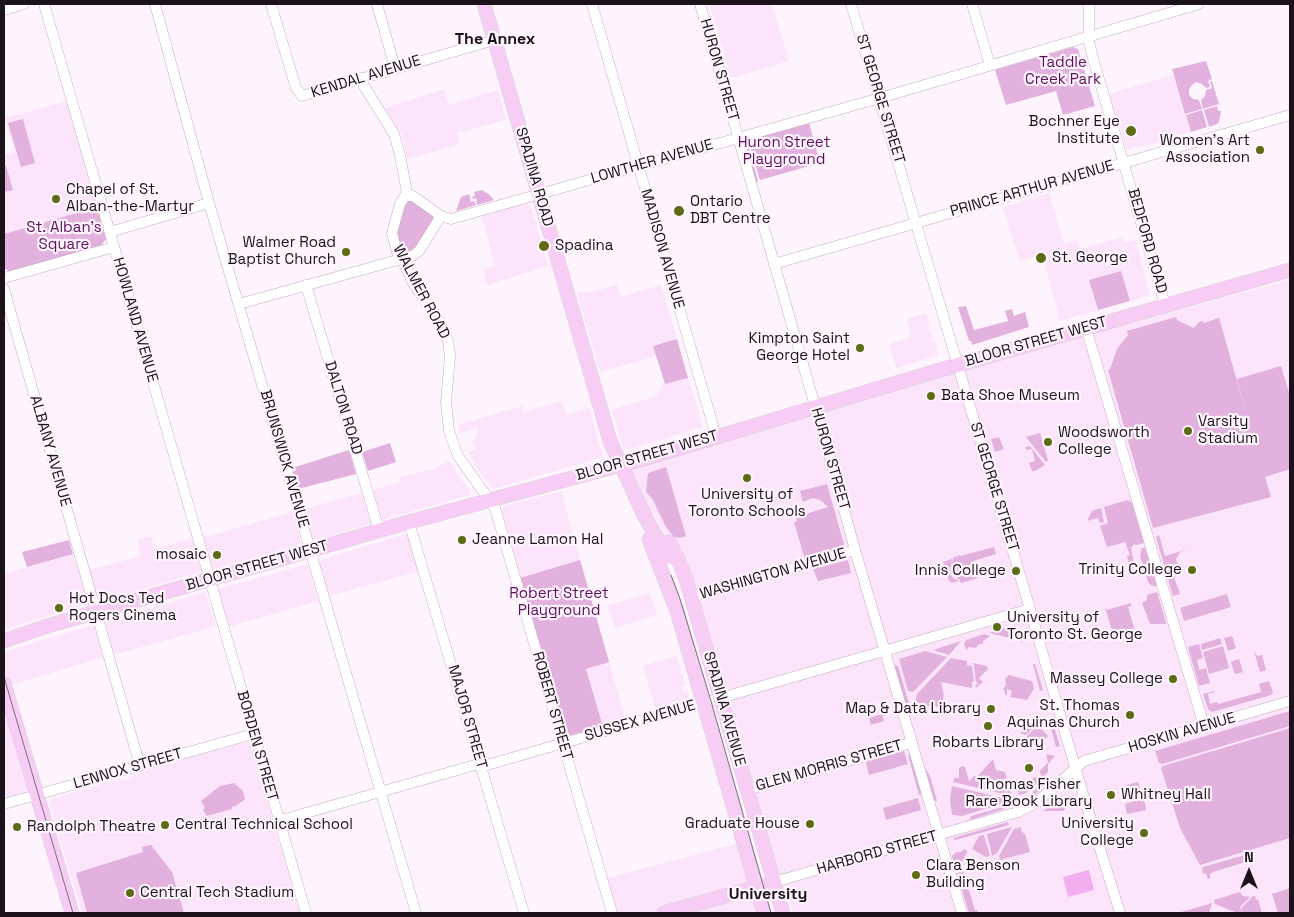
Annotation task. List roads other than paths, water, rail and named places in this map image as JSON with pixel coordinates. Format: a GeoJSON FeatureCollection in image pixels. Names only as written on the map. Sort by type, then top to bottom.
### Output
{"type":"FeatureCollection","features":[{"type":"Feature","properties":{"kind":"main road","name":"SPADINA ROAD"},"geometry":{"type":"LineString","coordinates":[[484,4],[610,441],[620,465]]}},
{"type":"Feature","properties":{"kind":"main road","name":"BLOOR STREET WEST"},"geometry":{"type":"LineString","coordinates":[[4,641],[44,627],[379,530],[620,465],[958,364],[1290,270]]}},
{"type":"Feature","properties":{"kind":"main road","name":"SPADINA AVENUE"},"geometry":{"type":"LineString","coordinates":[[620,465],[645,517],[644,527],[686,579],[783,913]]}},
{"type":"Feature","properties":{"kind":"main road","name":"SPADINA AVENUE"},"geometry":{"type":"LineString","coordinates":[[667,556],[677,611],[764,913]]}},
{"type":"Feature","properties":{"kind":"main road"},"geometry":{"type":"LineString","coordinates":[[4,684],[72,913]]}},
{"type":"Feature","properties":{"kind":"main road","name":"HARBORD STREET"},"geometry":{"type":"LineString","coordinates":[[664,913],[774,882]]}},
{"type":"Feature","properties":{"kind":"street"},"geometry":{"type":"LineString","coordinates":[[4,10],[24,4]]}},
{"type":"Feature","properties":{"kind":"street","name":"HOWLAND AVENUE"},"geometry":{"type":"LineString","coordinates":[[44,4],[209,580]]}},
{"type":"Feature","properties":{"kind":"street","name":"BRUNSWICK AVENUE"},"geometry":{"type":"LineString","coordinates":[[155,4],[209,202],[416,913]]}},
{"type":"Feature","properties":{"kind":"street","name":"KENDAL AVENUE"},"geometry":{"type":"LineString","coordinates":[[272,4],[296,88],[300,95],[304,96],[494,40]]}},
{"type":"Feature","properties":{"kind":"street"},"geometry":{"type":"LineString","coordinates":[[377,4],[395,68]]}},
{"type":"Feature","properties":{"kind":"street","name":"MADISON AVENUE"},"geometry":{"type":"LineString","coordinates":[[592,4],[716,436]]}},
{"type":"Feature","properties":{"kind":"street","name":"HURON STREET"},"geometry":{"type":"LineString","coordinates":[[700,4],[855,550],[962,913]]}},
{"type":"Feature","properties":{"kind":"street","name":"ST GEORGE STREET"},"geometry":{"type":"LineString","coordinates":[[851,4],[1120,913]]}},
{"type":"Feature","properties":{"kind":"street"},"geometry":{"type":"LineString","coordinates":[[972,4],[990,65]]}},
{"type":"Feature","properties":{"kind":"street","name":"BEDFORD ROAD"},"geometry":{"type":"LineString","coordinates":[[1089,4],[1089,36],[1094,62],[1164,305]]}},
{"type":"Feature","properties":{"kind":"street","name":"LOWTHER AVENUE"},"geometry":{"type":"LineString","coordinates":[[441,216],[451,219],[638,167],[1199,4]]}},
{"type":"Feature","properties":{"kind":"street"},"geometry":{"type":"LineString","coordinates":[[239,304],[412,256],[419,251],[441,216],[413,196],[406,196],[400,155],[394,134],[361,78]]}},
{"type":"Feature","properties":{"kind":"street","name":"PRINCE ARTHUR AVENUE"},"geometry":{"type":"LineString","coordinates":[[774,264],[1290,115]]}},
{"type":"Feature","properties":{"kind":"street","name":"WALMER ROAD"},"geometry":{"type":"LineString","coordinates":[[406,196],[402,198],[392,233],[397,252],[413,283],[439,321],[448,341],[450,356],[446,402],[449,431],[458,456],[490,500]]}},
{"type":"Feature","properties":{"kind":"street"},"geometry":{"type":"LineString","coordinates":[[110,232],[209,202]]}},
{"type":"Feature","properties":{"kind":"street"},"geometry":{"type":"LineString","coordinates":[[4,278],[114,247]]}},
{"type":"Feature","properties":{"kind":"street","name":"DALTON ROAD"},"geometry":{"type":"LineString","coordinates":[[306,285],[379,530]]}},
{"type":"Feature","properties":{"kind":"street","name":"ALBANY AVENUE"},"geometry":{"type":"LineString","coordinates":[[4,289],[140,766]]}},
{"type":"Feature","properties":{"kind":"street"},"geometry":{"type":"LineString","coordinates":[[1086,328],[1204,726]]}},
{"type":"Feature","properties":{"kind":"street","name":"ROBERT STREET"},"geometry":{"type":"LineString","coordinates":[[490,500],[495,508],[612,913]]}},
{"type":"Feature","properties":{"kind":"street","name":"MAJOR STREET"},"geometry":{"type":"LineString","coordinates":[[409,522],[524,913]]}},
{"type":"Feature","properties":{"kind":"street","name":"WASHINGTON AVENUE"},"geometry":{"type":"LineString","coordinates":[[692,597],[855,550]]}},
{"type":"Feature","properties":{"kind":"street","name":"BORDEN STREET"},"geometry":{"type":"LineString","coordinates":[[209,580],[306,913]]}},
{"type":"Feature","properties":{"kind":"street","name":"SUSSEX AVENUE"},"geometry":{"type":"LineString","coordinates":[[278,821],[563,744],[1030,609]]}},
{"type":"Feature","properties":{"kind":"street","name":"HOSKIN AVENUE"},"geometry":{"type":"LineString","coordinates":[[1076,768],[1084,761],[1290,701]]}},
{"type":"Feature","properties":{"kind":"street","name":"LENNOX STREET"},"geometry":{"type":"LineString","coordinates":[[4,804],[253,734]]}},
{"type":"Feature","properties":{"kind":"street","name":"GLEN MORRIS STREET"},"geometry":{"type":"LineString","coordinates":[[747,790],[911,743]]}},
{"type":"Feature","properties":{"kind":"street","name":"HARBORD STREET"},"geometry":{"type":"LineString","coordinates":[[774,882],[1025,810],[1076,768]]}},
{"type":"Feature","properties":{"kind":"tram line"},"geometry":{"type":"LineString","coordinates":[[671,575],[711,701],[771,913]]}},
{"type":"Feature","properties":{"kind":"tram line"},"geometry":{"type":"LineString","coordinates":[[4,677],[73,913]]}},
{"type":"Feature","properties":{"kind":"place","name":"Bochner Eye Institute"},"geometry":{"type":"Point","coordinates":[1131,131]}},
{"type":"Feature","properties":{"kind":"place","name":"Women's Art Association"},"geometry":{"type":"Point","coordinates":[1260,150]}},
{"type":"Feature","properties":{"kind":"place","name":"Chapel of St. Alban-the-Martyr"},"geometry":{"type":"Point","coordinates":[56,199]}},
{"type":"Feature","properties":{"kind":"place","name":"Ontario DBT Centre"},"geometry":{"type":"Point","coordinates":[679,211]}},
{"type":"Feature","properties":{"kind":"place","name":"Spadina"},"geometry":{"type":"Point","coordinates":[544,246]}},
{"type":"Feature","properties":{"kind":"place","name":"Walmer Road Baptist Church"},"geometry":{"type":"Point","coordinates":[346,252]}},
{"type":"Feature","properties":{"kind":"place","name":"St. George"},"geometry":{"type":"Point","coordinates":[1041,258]}},
{"type":"Feature","properties":{"kind":"place","name":"Kimpton Saint George Hotel"},"geometry":{"type":"Point","coordinates":[860,348]}},
{"type":"Feature","properties":{"kind":"place","name":"Bata Shoe Museum"},"geometry":{"type":"Point","coordinates":[931,396]}},
{"type":"Feature","properties":{"kind":"place","name":"Varsity Stadium"},"geometry":{"type":"Point","coordinates":[1188,431]}},
{"type":"Feature","properties":{"kind":"place","name":"Woodsworth College"},"geometry":{"type":"Point","coordinates":[1048,442]}},
{"type":"Feature","properties":{"kind":"place","name":"University of Toronto Schools"},"geometry":{"type":"Point","coordinates":[747,478]}},
{"type":"Feature","properties":{"kind":"place","name":"Jeanne Lamon Hal"},"geometry":{"type":"Point","coordinates":[462,540]}},
{"type":"Feature","properties":{"kind":"place","name":"mosaic"},"geometry":{"type":"Point","coordinates":[217,555]}},
{"type":"Feature","properties":{"kind":"place","name":"Trinity College"},"geometry":{"type":"Point","coordinates":[1192,570]}},
{"type":"Feature","properties":{"kind":"place","name":"Innis College"},"geometry":{"type":"Point","coordinates":[1016,571]}},
{"type":"Feature","properties":{"kind":"place","name":"Hot Docs Ted Rogers Cinema"},"geometry":{"type":"Point","coordinates":[59,608]}},
{"type":"Feature","properties":{"kind":"place","name":"University of Toronto St. George"},"geometry":{"type":"Point","coordinates":[997,627]}},
{"type":"Feature","properties":{"kind":"place","name":"Massey College"},"geometry":{"type":"Point","coordinates":[1173,679]}},
{"type":"Feature","properties":{"kind":"place","name":"Map & Data Library"},"geometry":{"type":"Point","coordinates":[991,709]}},
{"type":"Feature","properties":{"kind":"place","name":"St. Thomas Aquinas Church"},"geometry":{"type":"Point","coordinates":[1130,715]}},
{"type":"Feature","properties":{"kind":"place","name":"Robarts Library"},"geometry":{"type":"Point","coordinates":[988,726]}},
{"type":"Feature","properties":{"kind":"place","name":"Thomas Fisher Rare Book Library"},"geometry":{"type":"Point","coordinates":[1029,768]}},
{"type":"Feature","properties":{"kind":"place","name":"Whitney Hall"},"geometry":{"type":"Point","coordinates":[1111,795]}},
{"type":"Feature","properties":{"kind":"place","name":"Graduate House"},"geometry":{"type":"Point","coordinates":[810,824]}},
{"type":"Feature","properties":{"kind":"place","name":"Central Technical School"},"geometry":{"type":"Point","coordinates":[165,825]}},
{"type":"Feature","properties":{"kind":"place","name":"Randolph Theatre"},"geometry":{"type":"Point","coordinates":[17,827]}},
{"type":"Feature","properties":{"kind":"place","name":"University College"},"geometry":{"type":"Point","coordinates":[1144,833]}},
{"type":"Feature","properties":{"kind":"place","name":"Clara Benson Building"},"geometry":{"type":"Point","coordinates":[916,875]}},
{"type":"Feature","properties":{"kind":"place","name":"Central Tech Stadium"},"geometry":{"type":"Point","coordinates":[130,893]}},
{"type":"Feature","properties":{"kind":"district","name":"The Annex"},"geometry":{"type":"Point","coordinates":[495,40]}},
{"type":"Feature","properties":{"kind":"district","name":"University"},"geometry":{"type":"Point","coordinates":[768,895]}},
{"type":"Feature","properties":{"kind":"park label","name":"Taddle Creek Park"},"geometry":{"type":"Point","coordinates":[1063,72]}},
{"type":"Feature","properties":{"kind":"park label","name":"Huron Street Playground"},"geometry":{"type":"Point","coordinates":[784,152]}},
{"type":"Feature","properties":{"kind":"park label","name":"St. Alban's Square"},"geometry":{"type":"Point","coordinates":[64,236]}},
{"type":"Feature","properties":{"kind":"park label","name":"Robert Street Playground"},"geometry":{"type":"Point","coordinates":[559,602]}}]}
